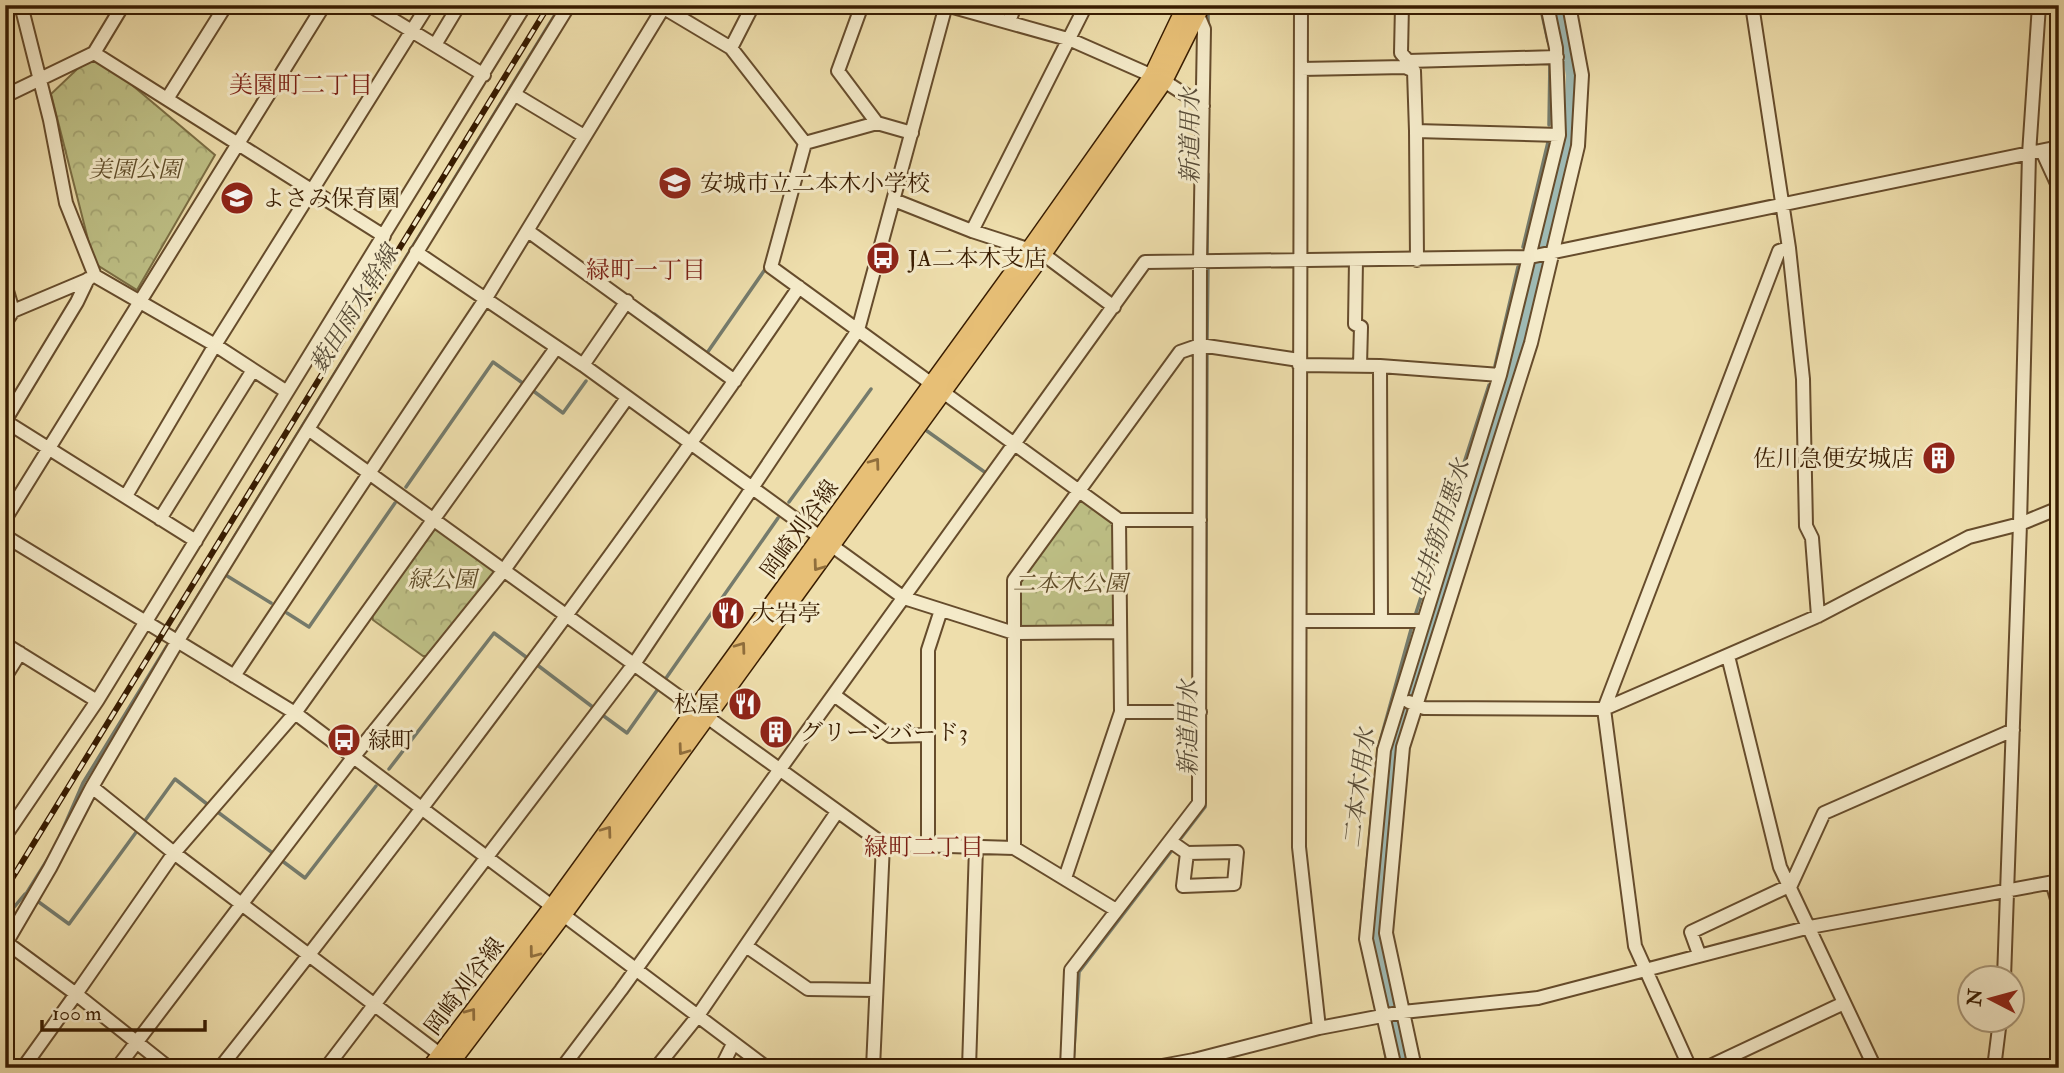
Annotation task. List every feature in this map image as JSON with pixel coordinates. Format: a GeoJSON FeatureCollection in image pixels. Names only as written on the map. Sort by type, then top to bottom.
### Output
{"type":"FeatureCollection","features":[{"type":"Feature","properties":{"kind":"main road","name":"岡崎刈谷線"},"geometry":{"type":"LineString","coordinates":[[445,1064],[1036,252],[1158,79],[1195,8]]}},
{"type":"Feature","properties":{"kind":"street"},"geometry":{"type":"LineString","coordinates":[[21,5],[66,203],[91,278],[140,301],[287,392]]}},
{"type":"Feature","properties":{"kind":"street"},"geometry":{"type":"LineString","coordinates":[[5,96],[94,53],[123,5]]}},
{"type":"Feature","properties":{"kind":"street"},"geometry":{"type":"LineString","coordinates":[[167,100],[226,5]]}},
{"type":"Feature","properties":{"kind":"street"},"geometry":{"type":"LineString","coordinates":[[5,519],[324,5]]}},
{"type":"Feature","properties":{"kind":"street"},"geometry":{"type":"LineString","coordinates":[[369,5],[484,75]]}},
{"type":"Feature","properties":{"kind":"street"},"geometry":{"type":"LineString","coordinates":[[125,496],[215,345],[428,5]]}},
{"type":"Feature","properties":{"kind":"street"},"geometry":{"type":"LineString","coordinates":[[435,45],[459,5]]}},
{"type":"Feature","properties":{"kind":"street"},"geometry":{"type":"LineString","coordinates":[[5,836],[97,701],[525,5]]}},
{"type":"Feature","properties":{"kind":"street"},"geometry":{"type":"LineString","coordinates":[[169,1068],[76,994],[6,944],[92,787],[177,642],[569,5]]}},
{"type":"Feature","properties":{"kind":"street"},"geometry":{"type":"LineString","coordinates":[[731,48],[753,5]]}},
{"type":"Feature","properties":{"kind":"street"},"geometry":{"type":"LineString","coordinates":[[862,5],[838,71],[877,123]]}},
{"type":"Feature","properties":{"kind":"street"},"geometry":{"type":"LineString","coordinates":[[326,1068],[376,1006],[634,664],[858,330],[946,5],[1071,40],[1158,79],[1203,106]]}},
{"type":"Feature","properties":{"kind":"street"},"geometry":{"type":"LineString","coordinates":[[1009,22],[1015,5]]}},
{"type":"Feature","properties":{"kind":"street"},"geometry":{"type":"LineString","coordinates":[[972,231],[1071,40],[1086,5]]}},
{"type":"Feature","properties":{"kind":"street"},"geometry":{"type":"LineString","coordinates":[[1301,5],[1299,847],[1319,1028]]}},
{"type":"Feature","properties":{"kind":"street"},"geometry":{"type":"LineString","coordinates":[[1402,5],[1401,53],[1406,64],[1414,71],[1417,260]]}},
{"type":"Feature","properties":{"kind":"street"},"geometry":{"type":"LineString","coordinates":[[1415,1068],[1366,939],[1384,750],[1500,375],[1559,135],[1557,52],[1547,5]]}},
{"type":"Feature","properties":{"kind":"street"},"geometry":{"type":"LineString","coordinates":[[1395,1068],[1394,1014],[1385,933],[1404,747],[1531,343],[1578,146],[1582,75],[1569,5]]}},
{"type":"Feature","properties":{"kind":"street"},"geometry":{"type":"LineString","coordinates":[[1752,5],[1789,248],[1803,379],[1806,526],[1812,538],[1818,616]]}},
{"type":"Feature","properties":{"kind":"street"},"geometry":{"type":"LineString","coordinates":[[2005,964],[2039,5]]}},
{"type":"Feature","properties":{"kind":"street"},"geometry":{"type":"LineString","coordinates":[[234,676],[486,298],[663,6],[731,48],[805,144]]}},
{"type":"Feature","properties":{"kind":"street"},"geometry":{"type":"LineString","coordinates":[[1067,1068],[1071,970],[1116,910],[1177,846],[1199,803],[1200,262],[1204,29],[1195,8]]}},
{"type":"Feature","properties":{"kind":"street"},"geometry":{"type":"LineString","coordinates":[[1301,69],[1557,52],[1577,45]]}},
{"type":"Feature","properties":{"kind":"street"},"geometry":{"type":"LineString","coordinates":[[94,53],[384,236]]}},
{"type":"Feature","properties":{"kind":"street"},"geometry":{"type":"LineString","coordinates":[[514,94],[584,136]]}},
{"type":"Feature","properties":{"kind":"street"},"geometry":{"type":"LineString","coordinates":[[805,144],[877,123],[912,132]]}},
{"type":"Feature","properties":{"kind":"street"},"geometry":{"type":"LineString","coordinates":[[1416,131],[1559,135]]}},
{"type":"Feature","properties":{"kind":"street"},"geometry":{"type":"LineString","coordinates":[[805,144],[771,267],[1119,520],[1200,520]]}},
{"type":"Feature","properties":{"kind":"street"},"geometry":{"type":"LineString","coordinates":[[562,1068],[636,970],[1145,262],[1530,257],[2059,147]]}},
{"type":"Feature","properties":{"kind":"street"},"geometry":{"type":"LineString","coordinates":[[2035,153],[2059,188]]}},
{"type":"Feature","properties":{"kind":"street"},"geometry":{"type":"LineString","coordinates":[[894,200],[972,231],[1036,252],[1114,307]]}},
{"type":"Feature","properties":{"kind":"street"},"geometry":{"type":"LineString","coordinates":[[528,231],[735,381]]}},
{"type":"Feature","properties":{"kind":"street"},"geometry":{"type":"LineString","coordinates":[[1690,1068],[1636,946],[1604,709],[1779,251],[1789,248]]}},
{"type":"Feature","properties":{"kind":"street"},"geometry":{"type":"LineString","coordinates":[[416,252],[583,365],[904,598],[1014,633],[1120,632]]}},
{"type":"Feature","properties":{"kind":"street"},"geometry":{"type":"LineString","coordinates":[[1356,260],[1355,324],[1361,327],[1360,366]]}},
{"type":"Feature","properties":{"kind":"street"},"geometry":{"type":"LineString","coordinates":[[5,323],[13,311],[91,278]]}},
{"type":"Feature","properties":{"kind":"street"},"geometry":{"type":"LineString","coordinates":[[91,278],[5,421],[196,541]]}},
{"type":"Feature","properties":{"kind":"street"},"geometry":{"type":"LineString","coordinates":[[5,284],[13,311]]}},
{"type":"Feature","properties":{"kind":"street"},"geometry":{"type":"LineString","coordinates":[[220,1068],[423,807],[567,615],[799,287]]}},
{"type":"Feature","properties":{"kind":"street"},"geometry":{"type":"LineString","coordinates":[[583,365],[627,301]]}},
{"type":"Feature","properties":{"kind":"street"},"geometry":{"type":"LineString","coordinates":[[1014,848],[1014,580],[1180,352],[1200,345],[1299,362],[1500,375]]}},
{"type":"Feature","properties":{"kind":"street"},"geometry":{"type":"LineString","coordinates":[[23,1068],[174,853],[295,713],[556,348]]}},
{"type":"Feature","properties":{"kind":"street"},"geometry":{"type":"LineString","coordinates":[[1380,366],[1381,621]]}},
{"type":"Feature","properties":{"kind":"street"},"geometry":{"type":"LineString","coordinates":[[160,519],[253,370]]}},
{"type":"Feature","properties":{"kind":"street"},"geometry":{"type":"LineString","coordinates":[[117,1068],[355,755],[504,570],[627,398]]}},
{"type":"Feature","properties":{"kind":"street"},"geometry":{"type":"LineString","coordinates":[[308,429],[883,844],[1014,848],[1116,910]]}},
{"type":"Feature","properties":{"kind":"street"},"geometry":{"type":"LineString","coordinates":[[1399,699],[1417,705],[1604,709],[1818,616],[1969,537],[2020,524],[2059,508]]}},
{"type":"Feature","properties":{"kind":"street"},"geometry":{"type":"LineString","coordinates":[[1065,878],[1121,712],[1119,520]]}},
{"type":"Feature","properties":{"kind":"street"},"geometry":{"type":"LineString","coordinates":[[5,536],[145,624],[295,713],[355,755],[767,1068]]}},
{"type":"Feature","properties":{"kind":"street"},"geometry":{"type":"LineString","coordinates":[[928,847],[928,650],[941,610]]}},
{"type":"Feature","properties":{"kind":"street"},"geometry":{"type":"LineString","coordinates":[[1300,621],[1423,621]]}},
{"type":"Feature","properties":{"kind":"street"},"geometry":{"type":"LineString","coordinates":[[5,644],[97,701]]}},
{"type":"Feature","properties":{"kind":"street"},"geometry":{"type":"LineString","coordinates":[[5,677],[20,653]]}},
{"type":"Feature","properties":{"kind":"street"},"geometry":{"type":"LineString","coordinates":[[1728,656],[1780,867],[1791,885],[1875,1068]]}},
{"type":"Feature","properties":{"kind":"street"},"geometry":{"type":"LineString","coordinates":[[834,695],[890,736],[928,735]]}},
{"type":"Feature","properties":{"kind":"street"},"geometry":{"type":"LineString","coordinates":[[1121,712],[1200,712]]}},
{"type":"Feature","properties":{"kind":"street"},"geometry":{"type":"LineString","coordinates":[[1699,954],[1691,933],[1791,885],[1824,813],[2013,730]]}},
{"type":"Feature","properties":{"kind":"street"},"geometry":{"type":"LineString","coordinates":[[92,787],[174,853],[376,1006],[445,1064]]}},
{"type":"Feature","properties":{"kind":"street"},"geometry":{"type":"LineString","coordinates":[[656,1068],[697,1017],[837,812]]}},
{"type":"Feature","properties":{"kind":"street"},"geometry":{"type":"LineString","coordinates":[[873,1068],[883,844]]}},
{"type":"Feature","properties":{"kind":"street"},"geometry":{"type":"LineString","coordinates":[[1177,846],[1237,852],[1234,884],[1183,886],[1177,846]]}},
{"type":"Feature","properties":{"kind":"street"},"geometry":{"type":"LineString","coordinates":[[969,1068],[976,848]]}},
{"type":"Feature","properties":{"kind":"street"},"geometry":{"type":"LineString","coordinates":[[1151,1068],[1195,1064],[1319,1028],[1394,1014],[1538,998],[1644,968],[1810,927],[2055,881],[2059,906]]}},
{"type":"Feature","properties":{"kind":"street"},"geometry":{"type":"LineString","coordinates":[[746,946],[808,989],[876,990]]}},
{"type":"Feature","properties":{"kind":"street"},"geometry":{"type":"LineString","coordinates":[[1706,1068],[1844,1003]]}},
{"type":"Feature","properties":{"kind":"street"},"geometry":{"type":"LineString","coordinates":[[1994,1068],[1998,1034]]}},
{"type":"Feature","properties":{"kind":"street"},"geometry":{"type":"LineString","coordinates":[[721,1068],[733,1044]]}},
{"type":"Feature","properties":{"kind":"green space","name":"美園公園"},"geometry":{"type":"Polygon","coordinates":[[[94,53],[215,155],[137,290],[94,263],[51,94],[94,53]]]}},
{"type":"Feature","properties":{"kind":"green space","name":"二本木公園"},"geometry":{"type":"Polygon","coordinates":[[[1082,500],[1112,520],[1114,525],[1114,623],[1111,627],[1022,627],[1019,624],[1019,582],[1077,501],[1082,500]]]}},
{"type":"Feature","properties":{"kind":"green space","name":"緑公園"},"geometry":{"type":"Polygon","coordinates":[[[432,529],[438,529],[493,569],[493,575],[429,656],[423,656],[373,620],[372,614],[432,529]]]}},
{"type":"Feature","properties":{"kind":"waterway","name":"薮田雨水幹線"},"geometry":{"type":"LineString","coordinates":[[177,630],[561,5]]}},
{"type":"Feature","properties":{"kind":"waterway","name":"二本木用水"},"geometry":{"type":"LineString","coordinates":[[1540,5],[1548,41]]}},
{"type":"Feature","properties":{"kind":"waterway","name":"中井筋用悪水"},"geometry":{"type":"LineString","coordinates":[[1406,1068],[1376,928],[1394,746],[1520,345],[1569,142],[1572,75],[1560,5]]}},
{"type":"Feature","properties":{"kind":"waterway","name":"新道用水"},"geometry":{"type":"LineString","coordinates":[[1208,14],[1208,26]]}},
{"type":"Feature","properties":{"kind":"waterway","name":"二本木用水"},"geometry":{"type":"LineString","coordinates":[[1549,125],[1550,60]]}},
{"type":"Feature","properties":{"kind":"waterway","name":"二本木用水"},"geometry":{"type":"LineString","coordinates":[[1523,247],[1549,138]]}},
{"type":"Feature","properties":{"kind":"waterway","name":"新道用水"},"geometry":{"type":"LineString","coordinates":[[1207,257],[1208,174]]}},
{"type":"Feature","properties":{"kind":"waterway","name":"新道用水"},"geometry":{"type":"LineString","coordinates":[[1207,341],[1208,266]]}},
{"type":"Feature","properties":{"kind":"waterway","name":"二本木用水"},"geometry":{"type":"LineString","coordinates":[[1495,366],[1518,267]]}},
{"type":"Feature","properties":{"kind":"waterway"},"geometry":{"type":"LineString","coordinates":[[654,314],[707,353],[766,268]]}},
{"type":"Feature","properties":{"kind":"waterway","name":"新道用水"},"geometry":{"type":"LineString","coordinates":[[1205,736],[1207,350]]}},
{"type":"Feature","properties":{"kind":"waterway"},"geometry":{"type":"LineString","coordinates":[[406,487],[493,362],[524,384]]}},
{"type":"Feature","properties":{"kind":"waterway"},"geometry":{"type":"LineString","coordinates":[[532,390],[563,413],[586,381]]}},
{"type":"Feature","properties":{"kind":"waterway","name":"二本木用水"},"geometry":{"type":"LineString","coordinates":[[1415,616],[1489,385]]}},
{"type":"Feature","properties":{"kind":"waterway"},"geometry":{"type":"LineString","coordinates":[[789,502],[871,389]]}},
{"type":"Feature","properties":{"kind":"waterway"},"geometry":{"type":"LineString","coordinates":[[927,431],[986,473]]}},
{"type":"Feature","properties":{"kind":"waterway"},"geometry":{"type":"LineString","coordinates":[[287,613],[309,627],[395,503]]}},
{"type":"Feature","properties":{"kind":"waterway"},"geometry":{"type":"LineString","coordinates":[[664,681],[778,518]]}},
{"type":"Feature","properties":{"kind":"waterway"},"geometry":{"type":"LineString","coordinates":[[224,574],[271,603]]}},
{"type":"Feature","properties":{"kind":"waterway","name":"二本木用水"},"geometry":{"type":"LineString","coordinates":[[1378,749],[1412,626]]}},
{"type":"Feature","properties":{"kind":"waterway"},"geometry":{"type":"LineString","coordinates":[[389,769],[494,633],[526,657]]}},
{"type":"Feature","properties":{"kind":"waterway","name":"薮田雨水幹線"},"geometry":{"type":"LineString","coordinates":[[60,836],[83,783],[167,646]]}},
{"type":"Feature","properties":{"kind":"waterway"},"geometry":{"type":"LineString","coordinates":[[536,664],[594,708]]}},
{"type":"Feature","properties":{"kind":"waterway"},"geometry":{"type":"LineString","coordinates":[[601,714],[627,733],[658,689]]}},
{"type":"Feature","properties":{"kind":"waterway"},"geometry":{"type":"LineString","coordinates":[[144,822],[175,779],[207,804]]}},
{"type":"Feature","properties":{"kind":"waterway"},"geometry":{"type":"LineString","coordinates":[[281,860],[305,878],[376,786]]}},
{"type":"Feature","properties":{"kind":"waterway","name":"新道用水"},"geometry":{"type":"LineString","coordinates":[[1178,842],[1205,807],[1205,800]]}},
{"type":"Feature","properties":{"kind":"waterway"},"geometry":{"type":"LineString","coordinates":[[215,810],[274,854]]}},
{"type":"Feature","properties":{"kind":"waterway","name":"二本木用水"},"geometry":{"type":"LineString","coordinates":[[1362,916],[1372,812]]}},
{"type":"Feature","properties":{"kind":"waterway"},"geometry":{"type":"LineString","coordinates":[[36,900],[69,924],[137,831]]}},
{"type":"Feature","properties":{"kind":"waterway","name":"薮田雨水幹線"},"geometry":{"type":"LineString","coordinates":[[26,894],[54,849]]}},
{"type":"Feature","properties":{"kind":"waterway","name":"新道用水"},"geometry":{"type":"LineString","coordinates":[[1073,1064],[1079,972],[1173,849]]}},
{"type":"Feature","properties":{"kind":"waterway"},"geometry":{"type":"LineString","coordinates":[[5,918],[25,894]]}},
{"type":"Feature","properties":{"kind":"waterway","name":"二本木用水"},"geometry":{"type":"LineString","coordinates":[[1383,1042],[1388,1068]]}},
{"type":"Feature","properties":{"kind":"railway"},"geometry":{"type":"LineString","coordinates":[[5,890],[549,5]]}},
{"type":"Feature","properties":{"kind":"place","name":"安城市立二本木小学校"},"geometry":{"type":"Point","coordinates":[675,183]}},
{"type":"Feature","properties":{"kind":"place","name":"よさみ保育園"},"geometry":{"type":"Point","coordinates":[237,198]}},
{"type":"Feature","properties":{"kind":"place","name":"JA二本木支店"},"geometry":{"type":"Point","coordinates":[883,258]}},
{"type":"Feature","properties":{"kind":"place","name":"佐川急便安城店"},"geometry":{"type":"Point","coordinates":[1939,458]}},
{"type":"Feature","properties":{"kind":"place","name":"大岩亭"},"geometry":{"type":"Point","coordinates":[728,613]}},
{"type":"Feature","properties":{"kind":"place","name":"松屋"},"geometry":{"type":"Point","coordinates":[745,704]}},
{"type":"Feature","properties":{"kind":"place","name":"グリーンバード3"},"geometry":{"type":"Point","coordinates":[776,732]}},
{"type":"Feature","properties":{"kind":"place","name":"緑町"},"geometry":{"type":"Point","coordinates":[344,740]}},
{"type":"Feature","properties":{"kind":"district","name":"美園町二丁目"},"geometry":{"type":"Point","coordinates":[301,85]}},
{"type":"Feature","properties":{"kind":"district","name":"緑町一丁目"},"geometry":{"type":"Point","coordinates":[646,270]}},
{"type":"Feature","properties":{"kind":"district","name":"緑町二丁目"},"geometry":{"type":"Point","coordinates":[924,847]}}]}
